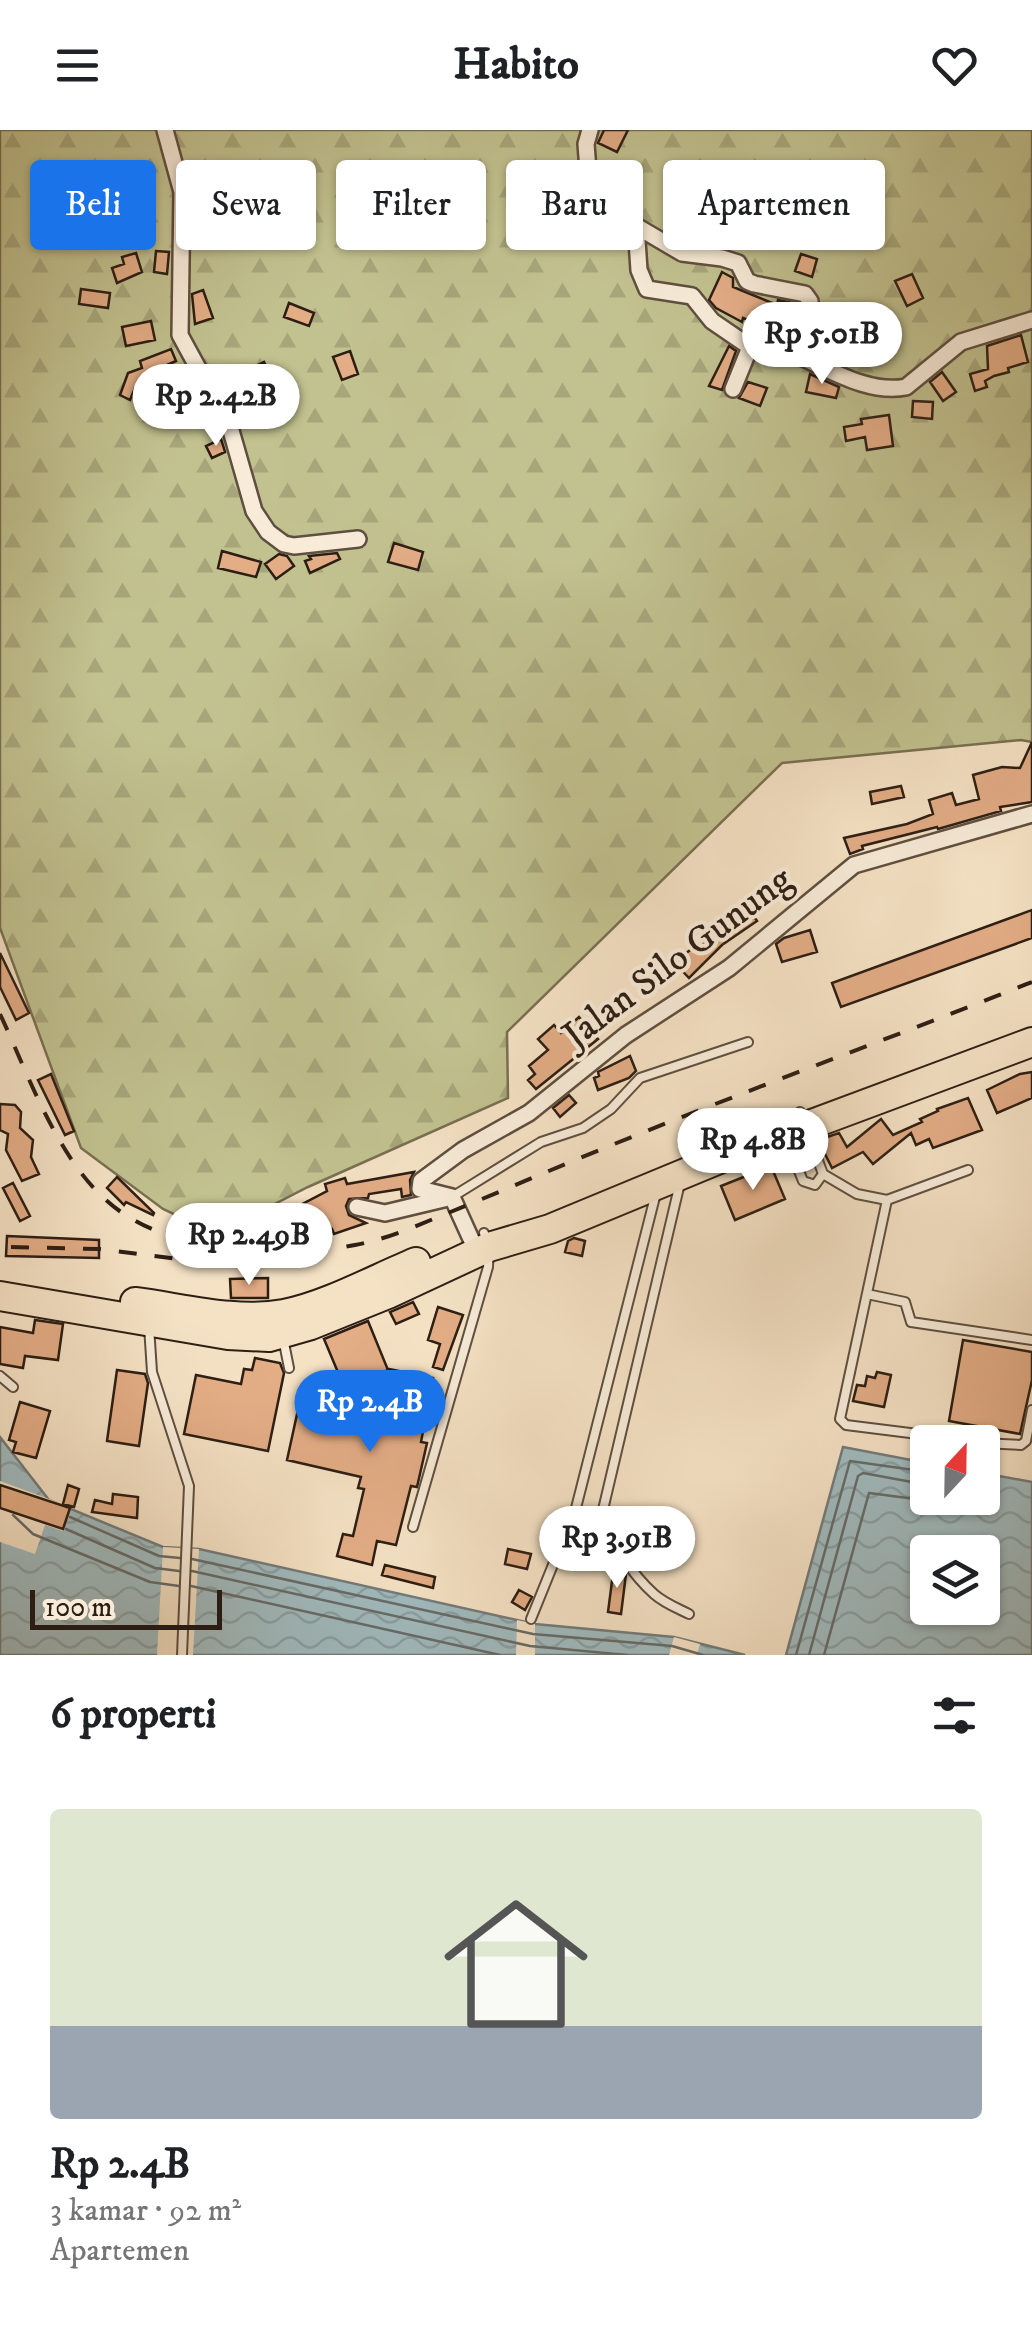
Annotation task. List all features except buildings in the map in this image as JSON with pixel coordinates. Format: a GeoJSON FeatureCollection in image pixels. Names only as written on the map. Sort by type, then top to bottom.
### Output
{"type":"FeatureCollection","features":[{"type":"Feature","properties":{"kind":"highway"},"geometry":{"type":"LineString","coordinates":[[0,1296],[249,1338],[282,1334],[388,1294],[481,1240],[550,1228],[1032,1024]]}},
{"type":"Feature","properties":{"kind":"highway"},"geometry":{"type":"LineString","coordinates":[[0,1282],[226,1314],[270,1316],[302,1309],[792,1124],[1032,1042]]}},
{"type":"Feature","properties":{"kind":"street"},"geometry":{"type":"LineString","coordinates":[[165,130],[182,192],[180,335],[230,427],[254,510],[268,532],[284,544],[358,539]]}},
{"type":"Feature","properties":{"kind":"street"},"geometry":{"type":"LineString","coordinates":[[587,160],[590,130]]}},
{"type":"Feature","properties":{"kind":"street"},"geometry":{"type":"LineString","coordinates":[[643,230],[682,253],[738,264],[746,281],[806,294],[810,301],[803,358]]}},
{"type":"Feature","properties":{"kind":"street"},"geometry":{"type":"LineString","coordinates":[[638,250],[639,270],[647,289],[692,296],[712,322],[750,347],[803,358],[870,386],[906,387],[962,342],[1032,320]]}},
{"type":"Feature","properties":{"kind":"street"},"geometry":{"type":"LineString","coordinates":[[733,389],[750,347]]}},
{"type":"Feature","properties":{"kind":"street","name":"Jalan Silo Gunung"},"geometry":{"type":"LineString","coordinates":[[452,1197],[426,1192],[420,1185],[436,1168],[529,1114],[626,1035],[729,968],[854,864],[1032,814]]}},
{"type":"Feature","properties":{"kind":"street"},"geometry":{"type":"LineString","coordinates":[[358,1207],[385,1213],[452,1197],[481,1240]]}},
{"type":"Feature","properties":{"kind":"lane"},"geometry":{"type":"LineString","coordinates":[[452,1197],[541,1142],[584,1128],[611,1109],[640,1078],[748,1042]]}},
{"type":"Feature","properties":{"kind":"lane"},"geometry":{"type":"LineString","coordinates":[[792,1124],[823,1174],[857,1194],[887,1200],[968,1170]]}},
{"type":"Feature","properties":{"kind":"lane"},"geometry":{"type":"LineString","coordinates":[[792,1124],[803,1181],[814,1185],[823,1174]]}},
{"type":"Feature","properties":{"kind":"lane"},"geometry":{"type":"LineString","coordinates":[[671,1178],[602,1514],[608,1536],[645,1585],[654,1595],[689,1614]]}},
{"type":"Feature","properties":{"kind":"lane"},"geometry":{"type":"LineString","coordinates":[[531,1619],[576,1508],[671,1178]]}},
{"type":"Feature","properties":{"kind":"lane"},"geometry":{"type":"LineString","coordinates":[[887,1200],[840,1419],[843,1424],[910,1433]]}},
{"type":"Feature","properties":{"kind":"lane"},"geometry":{"type":"LineString","coordinates":[[413,1527],[488,1268],[481,1240]]}},
{"type":"Feature","properties":{"kind":"lane"},"geometry":{"type":"LineString","coordinates":[[867,1294],[905,1302],[911,1322],[1032,1340]]}},
{"type":"Feature","properties":{"kind":"lane"},"geometry":{"type":"LineString","coordinates":[[149,1323],[152,1372],[189,1486],[182,1655]]}},
{"type":"Feature","properties":{"kind":"lane"},"geometry":{"type":"LineString","coordinates":[[282,1334],[289,1368]]}},
{"type":"Feature","properties":{"kind":"lane"},"geometry":{"type":"LineString","coordinates":[[0,1376],[13,1387]]}},
{"type":"Feature","properties":{"kind":"lane"},"geometry":{"type":"LineString","coordinates":[[1000,1444],[1029,1444],[1032,1410]]}},
{"type":"Feature","properties":{"kind":"green space"},"geometry":{"type":"Polygon","coordinates":[[[0,130],[1032,130],[1032,742],[782,763],[507,1032],[508,1098],[308,1187],[216,1234],[163,1209],[81,1148],[0,928],[0,130]]]}},
{"type":"Feature","properties":{"kind":"water"},"geometry":{"type":"Polygon","coordinates":[[[0,1437],[49,1500],[163,1547],[199,1549],[535,1624],[674,1637],[745,1655],[0,1655],[0,1437]]]}},
{"type":"Feature","properties":{"kind":"water"},"geometry":{"type":"Polygon","coordinates":[[[843,1447],[910,1460],[910,1515],[1000,1515],[1000,1476],[1032,1482],[1032,1655],[786,1655],[843,1447]]]}},
{"type":"Feature","properties":{"kind":"pier"},"geometry":{"type":"Polygon","coordinates":[[[0,1481],[71,1507],[63,1531],[45,1525],[35,1554],[0,1542],[0,1481]]]}},
{"type":"Feature","properties":{"kind":"pier"},"geometry":{"type":"Polygon","coordinates":[[[163,1547],[199,1549],[193,1655],[157,1655],[163,1547]]]}},
{"type":"Feature","properties":{"kind":"pier"},"geometry":{"type":"Polygon","coordinates":[[[517,1620],[535,1624],[535,1655],[516,1655],[517,1620]]]}},
{"type":"Feature","properties":{"kind":"pier"},"geometry":{"type":"Polygon","coordinates":[[[674,1637],[700,1644],[697,1655],[669,1655],[674,1637]]]}},
{"type":"Feature","properties":{"kind":"railway"},"geometry":{"type":"LineString","coordinates":[[0,1014],[64,1148],[81,1173],[121,1212],[147,1227],[204,1245],[296,1252],[355,1245],[403,1231],[655,1128],[1032,982]]}},
{"type":"Feature","properties":{"kind":"railway"},"geometry":{"type":"LineString","coordinates":[[11,1247],[99,1249],[179,1259],[227,1260]]}}]}
